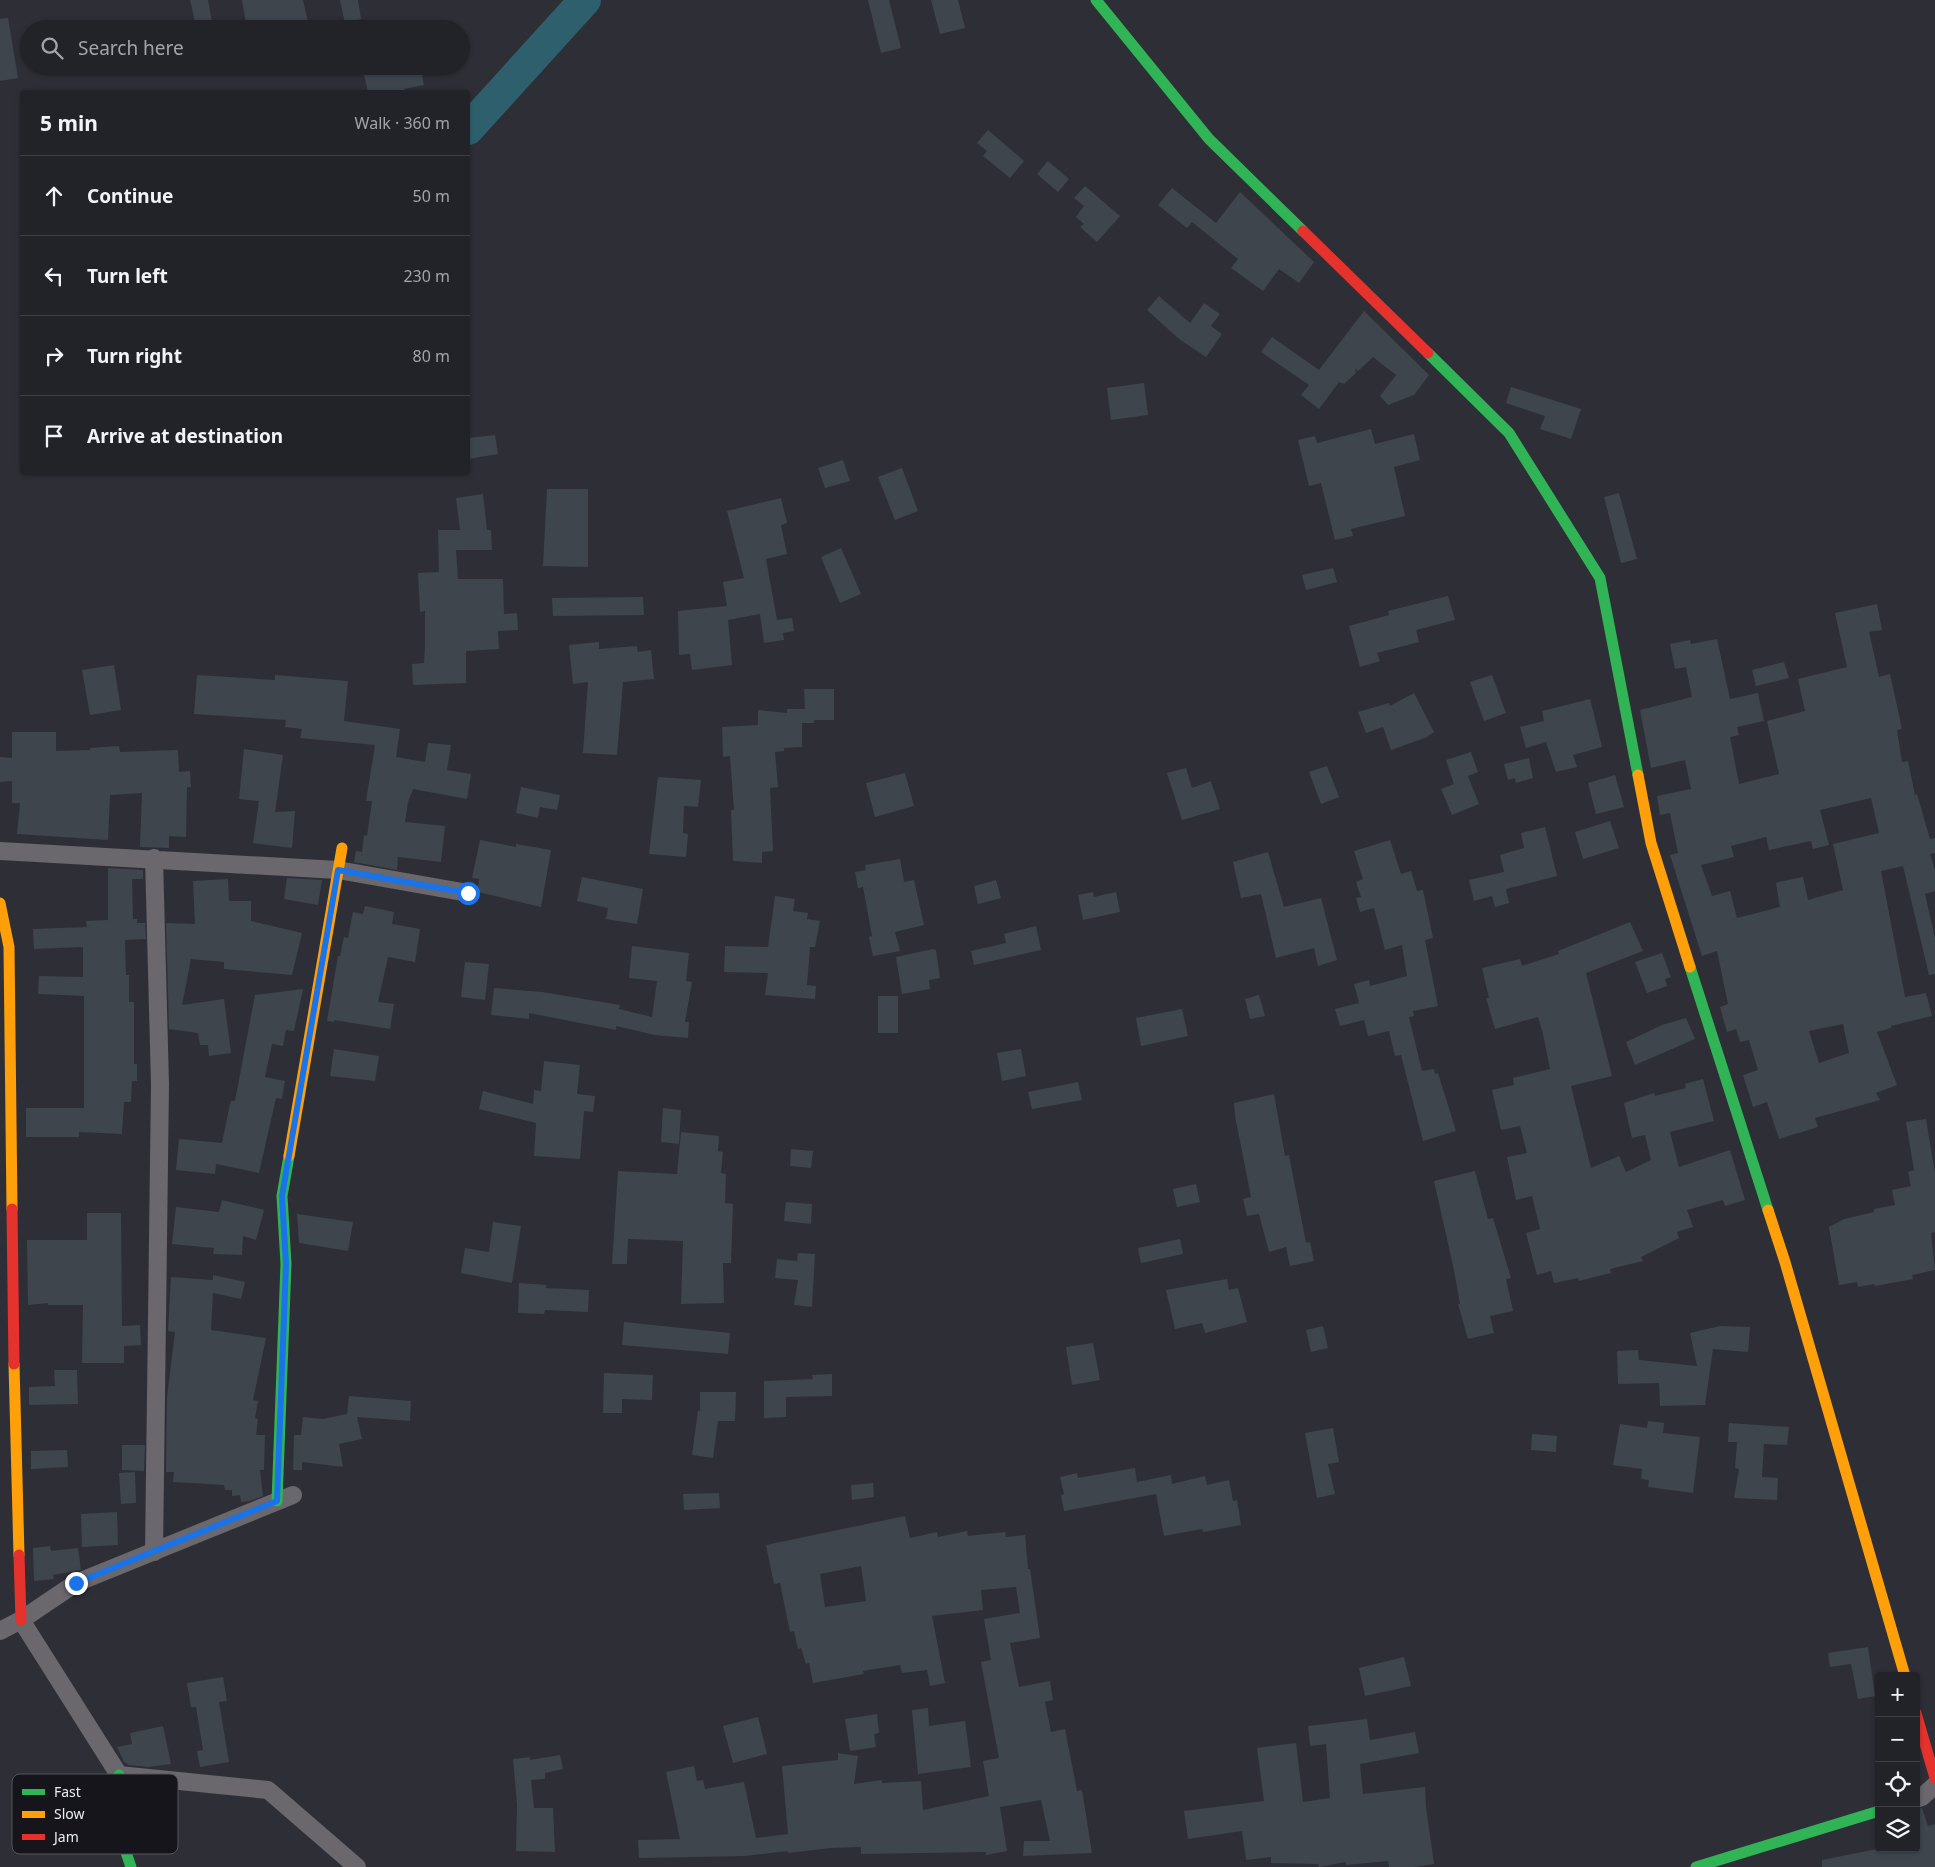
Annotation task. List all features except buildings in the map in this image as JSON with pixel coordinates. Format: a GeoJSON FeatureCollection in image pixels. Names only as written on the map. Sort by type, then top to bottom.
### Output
{"type":"FeatureCollection","features":[{"type":"Feature","properties":{"kind":"street"},"geometry":{"type":"LineString","coordinates":[[1096,0],[1209,139],[1508,433],[1600,578],[1651,843],[1760,1191],[1785,1262],[1904,1672]]}},
{"type":"Feature","properties":{"kind":"street"},"geometry":{"type":"LineString","coordinates":[[0,1631],[21,1620],[76,1583],[285,1498],[286,1264],[282,1196],[342,848]]}},
{"type":"Feature","properties":{"kind":"street"},"geometry":{"type":"LineString","coordinates":[[0,851],[154,858],[338,870],[468,893]]}},
{"type":"Feature","properties":{"kind":"street"},"geometry":{"type":"LineString","coordinates":[[154,858],[160,1084],[154,1552]]}},
{"type":"Feature","properties":{"kind":"street"},"geometry":{"type":"LineString","coordinates":[[0,903],[9,947],[14,1374],[21,1620],[118,1774]]}},
{"type":"Feature","properties":{"kind":"street"},"geometry":{"type":"LineString","coordinates":[[1917,1717],[1935,1778]]}},
{"type":"Feature","properties":{"kind":"street"},"geometry":{"type":"LineString","coordinates":[[178,1781],[268,1790],[357,1867]]}},
{"type":"Feature","properties":{"kind":"street"},"geometry":{"type":"LineString","coordinates":[[1920,1798],[1935,1785]]}},
{"type":"Feature","properties":{"kind":"street"},"geometry":{"type":"LineString","coordinates":[[1696,1867],[1875,1811]]}},
{"type":"Feature","properties":{"kind":"street"},"geometry":{"type":"LineString","coordinates":[[127,1854],[131,1867]]}},
{"type":"Feature","properties":{"kind":"waterway"},"geometry":{"type":"LineString","coordinates":[[470,127],[585,0]]}},
{"type":"Feature","properties":{"kind":"traffic: fast"},"geometry":{"type":"LineString","coordinates":[[1096,0],[1209,139],[1303,231]]}},
{"type":"Feature","properties":{"kind":"traffic: fast"},"geometry":{"type":"LineString","coordinates":[[1428,353],[1509,433],[1600,578],[1638,775]]}},
{"type":"Feature","properties":{"kind":"traffic: fast"},"geometry":{"type":"LineString","coordinates":[[1690,967],[1768,1210]]}},
{"type":"Feature","properties":{"kind":"traffic: fast"},"geometry":{"type":"LineString","coordinates":[[277,1501],[286,1264],[282,1196],[289,1156]]}},
{"type":"Feature","properties":{"kind":"traffic: fast"},"geometry":{"type":"LineString","coordinates":[[1696,1867],[1875,1812]]}},
{"type":"Feature","properties":{"kind":"traffic: fast"},"geometry":{"type":"LineString","coordinates":[[127,1854],[131,1867]]}},
{"type":"Feature","properties":{"kind":"traffic: slow"},"geometry":{"type":"LineString","coordinates":[[1638,775],[1651,843],[1690,967]]}},
{"type":"Feature","properties":{"kind":"traffic: slow"},"geometry":{"type":"LineString","coordinates":[[289,1156],[342,848]]}},
{"type":"Feature","properties":{"kind":"traffic: slow"},"geometry":{"type":"LineString","coordinates":[[0,903],[9,947],[12,1209]]}},
{"type":"Feature","properties":{"kind":"traffic: slow"},"geometry":{"type":"LineString","coordinates":[[1768,1210],[1785,1262],[1904,1672]]}},
{"type":"Feature","properties":{"kind":"traffic: slow"},"geometry":{"type":"LineString","coordinates":[[14,1364],[19,1555]]}},
{"type":"Feature","properties":{"kind":"traffic: jam"},"geometry":{"type":"LineString","coordinates":[[1303,231],[1428,353]]}},
{"type":"Feature","properties":{"kind":"traffic: jam"},"geometry":{"type":"LineString","coordinates":[[12,1209],[14,1364]]}},
{"type":"Feature","properties":{"kind":"traffic: jam"},"geometry":{"type":"LineString","coordinates":[[19,1555],[21,1620]]}},
{"type":"Feature","properties":{"kind":"traffic: jam"},"geometry":{"type":"LineString","coordinates":[[1917,1717],[1935,1778]]}},
{"type":"Feature","properties":{"kind":"route"},"geometry":{"type":"LineString","coordinates":[[76,1583],[277,1501],[286,1264],[282,1196],[338,870],[468,893]]}}]}
